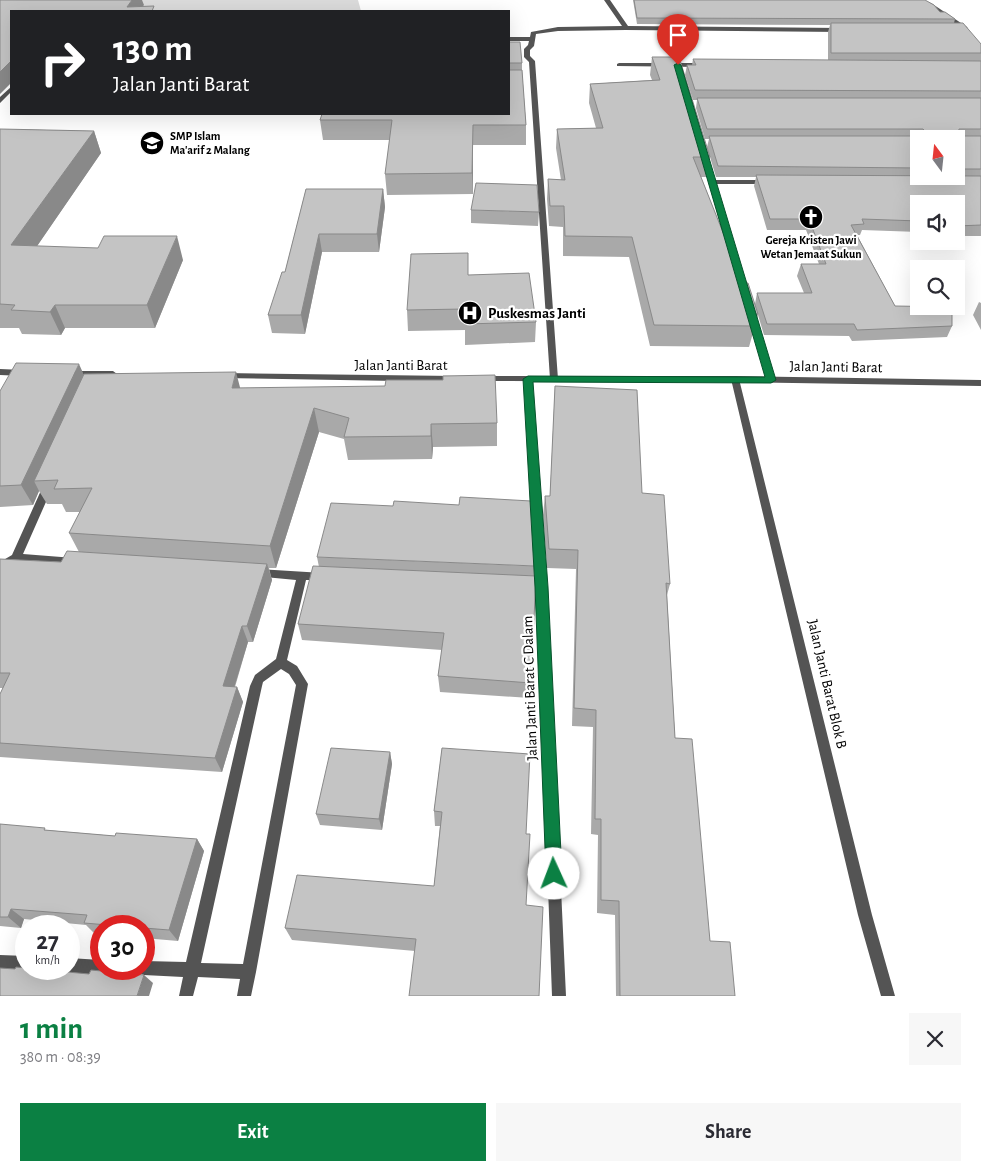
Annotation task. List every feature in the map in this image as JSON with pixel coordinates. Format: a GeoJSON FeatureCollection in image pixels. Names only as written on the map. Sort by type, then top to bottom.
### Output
{"type":"FeatureCollection","features":[{"type":"Feature","properties":{"kind":"street"},"geometry":{"type":"LineString","coordinates":[[607,0],[626,28]]}},
{"type":"Feature","properties":{"kind":"street"},"geometry":{"type":"LineString","coordinates":[[910,0],[929,4],[965,29],[955,31]]}},
{"type":"Feature","properties":{"kind":"street"},"geometry":{"type":"LineString","coordinates":[[554,379],[529,86],[534,59],[527,57],[527,49],[534,48],[531,39],[533,33],[546,30],[626,28],[845,30]]}},
{"type":"Feature","properties":{"kind":"street"},"geometry":{"type":"LineString","coordinates":[[510,39],[531,39]]}},
{"type":"Feature","properties":{"kind":"street"},"geometry":{"type":"LineString","coordinates":[[619,65],[679,69],[707,65]]}},
{"type":"Feature","properties":{"kind":"street"},"geometry":{"type":"LineString","coordinates":[[0,101],[10,91]]}},
{"type":"Feature","properties":{"kind":"street"},"geometry":{"type":"LineString","coordinates":[[702,148],[734,258]]}},
{"type":"Feature","properties":{"kind":"street"},"geometry":{"type":"LineString","coordinates":[[711,182],[771,182]]}},
{"type":"Feature","properties":{"kind":"street"},"geometry":{"type":"LineString","coordinates":[[748,305],[771,380]]}},
{"type":"Feature","properties":{"kind":"street"},"geometry":{"type":"LineString","coordinates":[[0,372],[30,373]]}},
{"type":"Feature","properties":{"kind":"street"},"geometry":{"type":"LineString","coordinates":[[59,373],[119,374]]}},
{"type":"Feature","properties":{"kind":"street"},"geometry":{"type":"LineString","coordinates":[[94,386],[99,374]]}},
{"type":"Feature","properties":{"kind":"street","name":"Jalan Janti Barat"},"geometry":{"type":"LineString","coordinates":[[217,376],[735,379],[981,383]]}},
{"type":"Feature","properties":{"kind":"street","name":"Jalan Janti Barat C Dalam"},"geometry":{"type":"LineString","coordinates":[[528,379],[559,996]]}},
{"type":"Feature","properties":{"kind":"street","name":"Jalan Janti Barat Blok B"},"geometry":{"type":"LineString","coordinates":[[735,379],[865,915],[888,996]]}},
{"type":"Feature","properties":{"kind":"street"},"geometry":{"type":"LineString","coordinates":[[16,558],[53,477]]}},
{"type":"Feature","properties":{"kind":"street"},"geometry":{"type":"LineString","coordinates":[[0,567],[16,558],[85,562]]}},
{"type":"Feature","properties":{"kind":"street"},"geometry":{"type":"LineString","coordinates":[[243,572],[332,577]]}},
{"type":"Feature","properties":{"kind":"street"},"geometry":{"type":"LineString","coordinates":[[186,996],[256,686],[267,672],[281,662],[302,576]]}},
{"type":"Feature","properties":{"kind":"street"},"geometry":{"type":"LineString","coordinates":[[244,996],[302,684],[293,670],[281,662]]}},
{"type":"Feature","properties":{"kind":"street"},"geometry":{"type":"LineString","coordinates":[[0,962],[15,963]]}},
{"type":"Feature","properties":{"kind":"street"},"geometry":{"type":"LineString","coordinates":[[155,968],[249,972]]}},
{"type":"Feature","properties":{"kind":"shaded area"},"geometry":{"type":"Polygon","coordinates":[[[128,0],[358,0],[361,10],[126,10],[128,0]]]}},
{"type":"Feature","properties":{"kind":"building"},"geometry":{"type":"Polygon","coordinates":[[[0,0],[132,0],[127,7],[154,6],[152,10],[10,10],[10,62],[0,72],[0,0]]]}},
{"type":"Feature","properties":{"kind":"building"},"geometry":{"type":"Polygon","coordinates":[[[634,0],[925,0],[934,5],[940,12],[945,12],[955,19],[637,18],[634,0]]]}},
{"type":"Feature","properties":{"kind":"building"},"geometry":{"type":"Polygon","coordinates":[[[831,23],[963,23],[981,44],[981,53],[831,53],[831,23]]]}},
{"type":"Feature","properties":{"kind":"building"},"geometry":{"type":"Polygon","coordinates":[[[510,42],[520,42],[522,63],[510,63],[510,42]]]}},
{"type":"Feature","properties":{"kind":"building"},"geometry":{"type":"Polygon","coordinates":[[[652,57],[679,57],[710,157],[693,157],[724,235],[728,235],[742,283],[748,283],[758,314],[751,314],[755,326],[654,325],[632,237],[565,236],[564,206],[550,206],[548,179],[565,180],[557,129],[603,128],[590,84],[660,80],[652,57]]]}},
{"type":"Feature","properties":{"kind":"building"},"geometry":{"type":"Polygon","coordinates":[[[693,59],[981,61],[981,91],[695,90],[687,65],[696,65],[693,59]]]}},
{"type":"Feature","properties":{"kind":"building"},"geometry":{"type":"Polygon","coordinates":[[[510,70],[522,70],[526,125],[473,125],[472,173],[385,174],[392,120],[320,120],[322,115],[510,115],[510,70]]]}},
{"type":"Feature","properties":{"kind":"building"},"geometry":{"type":"Polygon","coordinates":[[[697,98],[981,98],[981,129],[707,129],[697,98]]]}},
{"type":"Feature","properties":{"kind":"building"},"geometry":{"type":"Polygon","coordinates":[[[0,129],[94,131],[11,245],[98,248],[104,236],[177,236],[147,305],[55,305],[50,312],[11,310],[15,305],[0,304],[0,129]]]}},
{"type":"Feature","properties":{"kind":"building"},"geometry":{"type":"Polygon","coordinates":[[[709,136],[910,136],[910,168],[718,166],[709,136]]]}},
{"type":"Feature","properties":{"kind":"building"},"geometry":{"type":"Polygon","coordinates":[[[965,136],[981,136],[981,169],[965,169],[965,136]]]}},
{"type":"Feature","properties":{"kind":"building"},"geometry":{"type":"Polygon","coordinates":[[[756,175],[910,176],[910,185],[965,185],[965,176],[981,176],[981,225],[965,226],[965,195],[910,195],[910,221],[862,219],[864,224],[851,225],[895,306],[910,306],[910,315],[952,315],[952,326],[857,330],[854,324],[767,324],[757,293],[812,293],[801,264],[826,264],[809,219],[770,219],[756,175]]]}},
{"type":"Feature","properties":{"kind":"building"},"geometry":{"type":"Polygon","coordinates":[[[476,183],[537,185],[539,212],[471,210],[476,183]]]}},
{"type":"Feature","properties":{"kind":"building"},"geometry":{"type":"Polygon","coordinates":[[[306,189],[383,189],[377,234],[319,234],[301,315],[268,315],[282,272],[285,272],[306,189]]]}},
{"type":"Feature","properties":{"kind":"building","name":"Puskesmas Janti"},"geometry":{"type":"Polygon","coordinates":[[[468,253],[468,275],[529,273],[536,322],[465,324],[464,309],[407,310],[411,254],[468,253]]]}},
{"type":"Feature","properties":{"kind":"building"},"geometry":{"type":"Polygon","coordinates":[[[16,363],[79,364],[21,485],[0,486],[0,391],[16,363]]]}},
{"type":"Feature","properties":{"kind":"building"},"geometry":{"type":"Polygon","coordinates":[[[236,372],[232,388],[385,386],[386,380],[443,380],[443,376],[495,375],[497,423],[431,424],[431,436],[344,437],[349,418],[314,408],[270,546],[69,533],[92,488],[54,489],[58,480],[34,481],[84,374],[236,372]]]}},
{"type":"Feature","properties":{"kind":"building"},"geometry":{"type":"Polygon","coordinates":[[[555,386],[637,390],[642,493],[664,495],[670,584],[666,583],[675,738],[692,739],[710,941],[730,942],[735,996],[620,996],[619,901],[601,900],[601,819],[595,819],[596,710],[574,708],[578,550],[549,549],[545,496],[550,496],[555,386]]]}},
{"type":"Feature","properties":{"kind":"building"},"geometry":{"type":"Polygon","coordinates":[[[460,497],[531,501],[535,566],[317,557],[331,503],[393,506],[394,501],[459,505],[460,497]]]}},
{"type":"Feature","properties":{"kind":"building"},"geometry":{"type":"Polygon","coordinates":[[[67,551],[267,564],[247,626],[242,626],[223,686],[237,687],[215,758],[0,743],[0,694],[10,673],[0,673],[0,559],[61,562],[67,551]]]}},
{"type":"Feature","properties":{"kind":"building"},"geometry":{"type":"Polygon","coordinates":[[[313,566],[536,576],[531,683],[438,676],[444,633],[298,624],[313,566]]]}},
{"type":"Feature","properties":{"kind":"building"},"geometry":{"type":"Polygon","coordinates":[[[331,748],[390,752],[379,819],[316,814],[331,748]]]}},
{"type":"Feature","properties":{"kind":"building"},"geometry":{"type":"Polygon","coordinates":[[[442,748],[530,754],[526,834],[530,834],[526,905],[543,907],[539,996],[409,996],[416,939],[285,928],[297,875],[434,886],[442,812],[434,811],[442,748]]]}},
{"type":"Feature","properties":{"kind":"building"},"geometry":{"type":"Polygon","coordinates":[[[0,824],[115,836],[116,833],[197,839],[169,930],[155,929],[155,915],[90,915],[90,924],[84,923],[87,915],[11,909],[8,917],[0,917],[0,824]]]}},
{"type":"Feature","properties":{"kind":"building"},"geometry":{"type":"Polygon","coordinates":[[[0,968],[15,969],[15,980],[80,980],[80,973],[89,974],[90,972],[90,980],[142,980],[137,996],[0,996],[0,968]]]}},
{"type":"Feature","properties":{"kind":"place","name":"SMP Islam Ma'arif 2 Malang"},"geometry":{"type":"Point","coordinates":[152,143]}},
{"type":"Feature","properties":{"kind":"place","name":"Gereja Kristen Jawi Wetan Jemaat Sukun"},"geometry":{"type":"Point","coordinates":[811,217]}},
{"type":"Feature","properties":{"kind":"place","name":"Puskesmas Janti"},"geometry":{"type":"Point","coordinates":[470,313]}},
{"type":"Feature","properties":{"kind":"route"},"geometry":{"type":"LineString","coordinates":[[554,874],[542,587],[528,379],[771,380],[678,65]]}}]}
